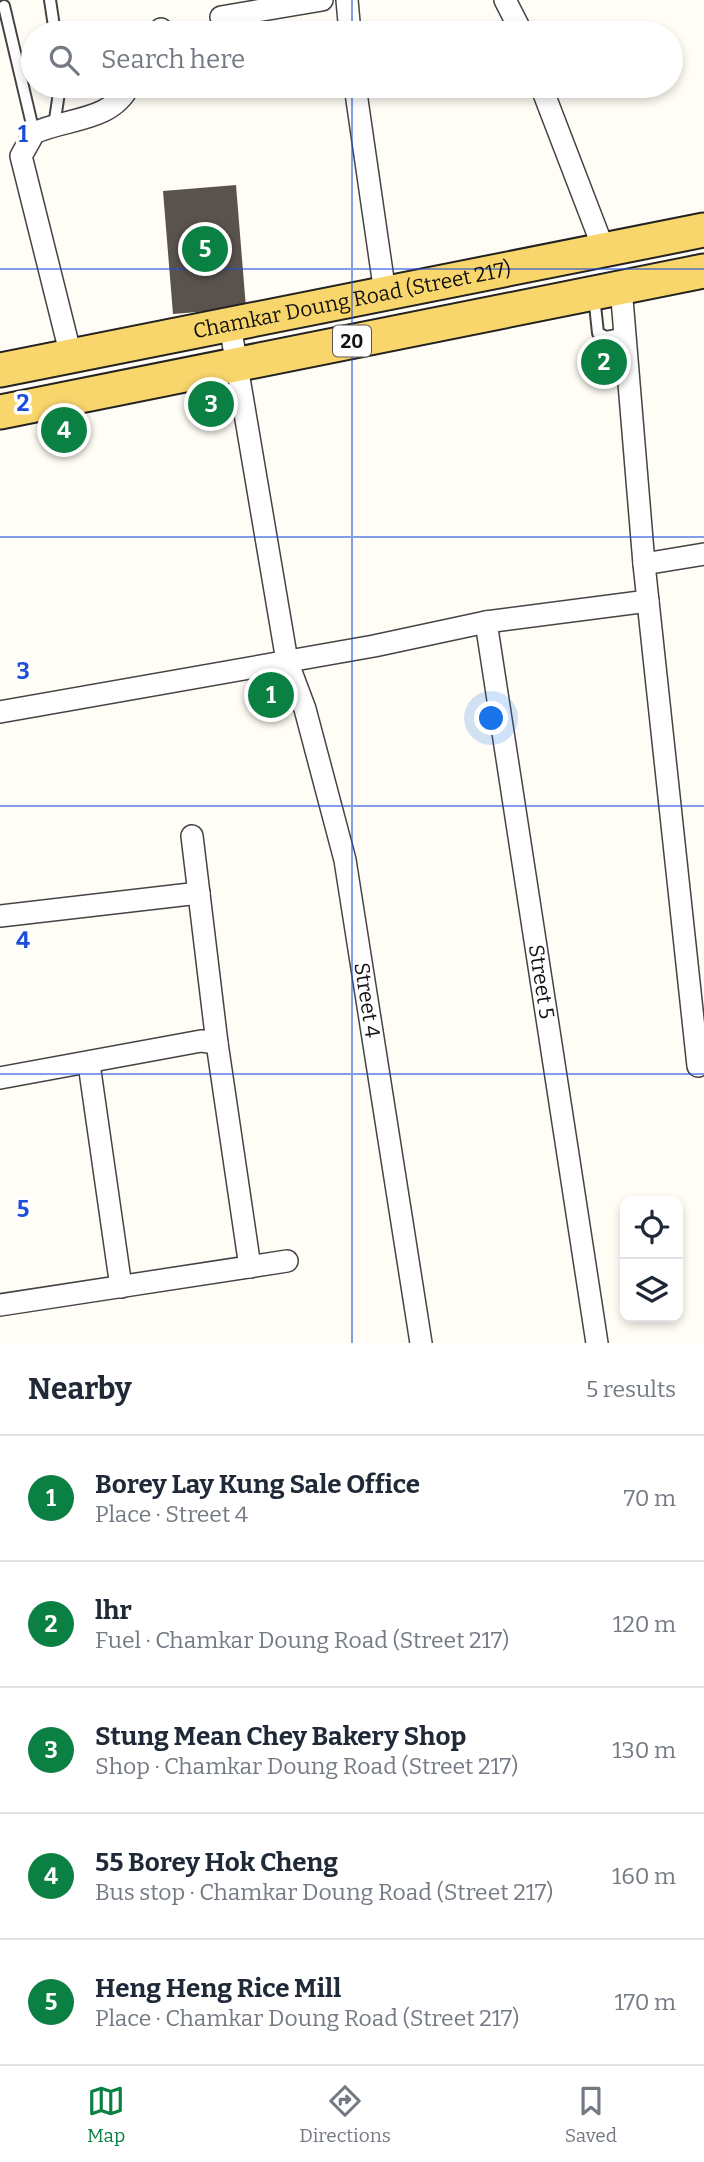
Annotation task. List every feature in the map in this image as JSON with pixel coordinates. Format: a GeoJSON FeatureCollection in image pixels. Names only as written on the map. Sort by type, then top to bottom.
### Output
{"type":"FeatureCollection","features":[{"type":"Feature","properties":{"kind":"main road","name":"Chamkar Doung Road (Street 217)"},"geometry":{"type":"LineString","coordinates":[[0,370],[704,230]]}},
{"type":"Feature","properties":{"kind":"main road","name":"Chamkar Doung Road (Street 217)"},"geometry":{"type":"LineString","coordinates":[[0,412],[704,271]]}},
{"type":"Feature","properties":{"kind":"street"},"geometry":{"type":"LineString","coordinates":[[221,17],[322,0]]}},
{"type":"Feature","properties":{"kind":"street"},"geometry":{"type":"LineString","coordinates":[[347,0],[349,21]]}},
{"type":"Feature","properties":{"kind":"street"},"geometry":{"type":"LineString","coordinates":[[505,0],[516,21]]}},
{"type":"Feature","properties":{"kind":"street"},"geometry":{"type":"LineString","coordinates":[[71,356],[21,156],[34,133],[100,113],[123,98]]}},
{"type":"Feature","properties":{"kind":"street"},"geometry":{"type":"LineString","coordinates":[[357,98],[385,293]]}},
{"type":"Feature","properties":{"kind":"street"},"geometry":{"type":"LineString","coordinates":[[546,98],[604,250]]}},
{"type":"Feature","properties":{"kind":"street"},"geometry":{"type":"LineString","coordinates":[[607,290],[626,333],[644,564],[698,1066]]}},
{"type":"Feature","properties":{"kind":"street","name":"Street 4"},"geometry":{"type":"LineString","coordinates":[[230,324],[288,661],[305,709],[345,860],[421,1343]]}},
{"type":"Feature","properties":{"kind":"street"},"geometry":{"type":"LineString","coordinates":[[644,564],[704,554]]}},
{"type":"Feature","properties":{"kind":"street"},"geometry":{"type":"LineString","coordinates":[[0,712],[288,661],[486,622],[648,601]]}},
{"type":"Feature","properties":{"kind":"street","name":"Street 5"},"geometry":{"type":"LineString","coordinates":[[486,622],[597,1343]]}},
{"type":"Feature","properties":{"kind":"street"},"geometry":{"type":"LineString","coordinates":[[192,836],[217,1043],[250,1267]]}},
{"type":"Feature","properties":{"kind":"street"},"geometry":{"type":"LineString","coordinates":[[0,916],[199,893]]}},
{"type":"Feature","properties":{"kind":"street"},"geometry":{"type":"LineString","coordinates":[[0,1078],[89,1064],[201,1041],[217,1043]]}},
{"type":"Feature","properties":{"kind":"street"},"geometry":{"type":"LineString","coordinates":[[89,1064],[121,1287]]}},
{"type":"Feature","properties":{"kind":"street"},"geometry":{"type":"LineString","coordinates":[[0,1305],[287,1261]]}},
{"type":"Feature","properties":{"kind":"lane"},"geometry":{"type":"LineString","coordinates":[[50,0],[53,21]]}},
{"type":"Feature","properties":{"kind":"lane"},"geometry":{"type":"LineString","coordinates":[[4,6],[21,78]]}},
{"type":"Feature","properties":{"kind":"lane"},"geometry":{"type":"LineString","coordinates":[[26,98],[34,133]]}},
{"type":"Feature","properties":{"kind":"lane"},"geometry":{"type":"LineString","coordinates":[[54,126],[58,98]]}},
{"type":"Feature","properties":{"kind":"lane"},"geometry":{"type":"LineString","coordinates":[[607,290],[598,333],[606,337],[626,333]]}},
{"type":"Feature","properties":{"kind":"building"},"geometry":{"type":"Polygon","coordinates":[[[236,185],[246,308],[173,314],[163,191],[236,185]]]}},
{"type":"Feature","properties":{"kind":"building"},"geometry":{"type":"Polygon","coordinates":[[[230,390],[233,409],[191,418],[188,399],[230,390]]]}},
{"type":"Feature","properties":{"kind":"building"},"geometry":{"type":"Polygon","coordinates":[[[275,679],[278,710],[267,711],[263,680],[275,679]]]}},
{"type":"Feature","properties":{"kind":"place","name":"Heng Heng Rice Mill"},"geometry":{"type":"Point","coordinates":[205,249]}},
{"type":"Feature","properties":{"kind":"place","name":"lhr"},"geometry":{"type":"Point","coordinates":[604,362]}},
{"type":"Feature","properties":{"kind":"place","name":"Stung Mean Chey Bakery Shop"},"geometry":{"type":"Point","coordinates":[211,404]}},
{"type":"Feature","properties":{"kind":"place","name":"55 Borey Hok Cheng"},"geometry":{"type":"Point","coordinates":[64,430]}},
{"type":"Feature","properties":{"kind":"place","name":"Borey Lay Kung Sale Office"},"geometry":{"type":"Point","coordinates":[271,695]}}]}
